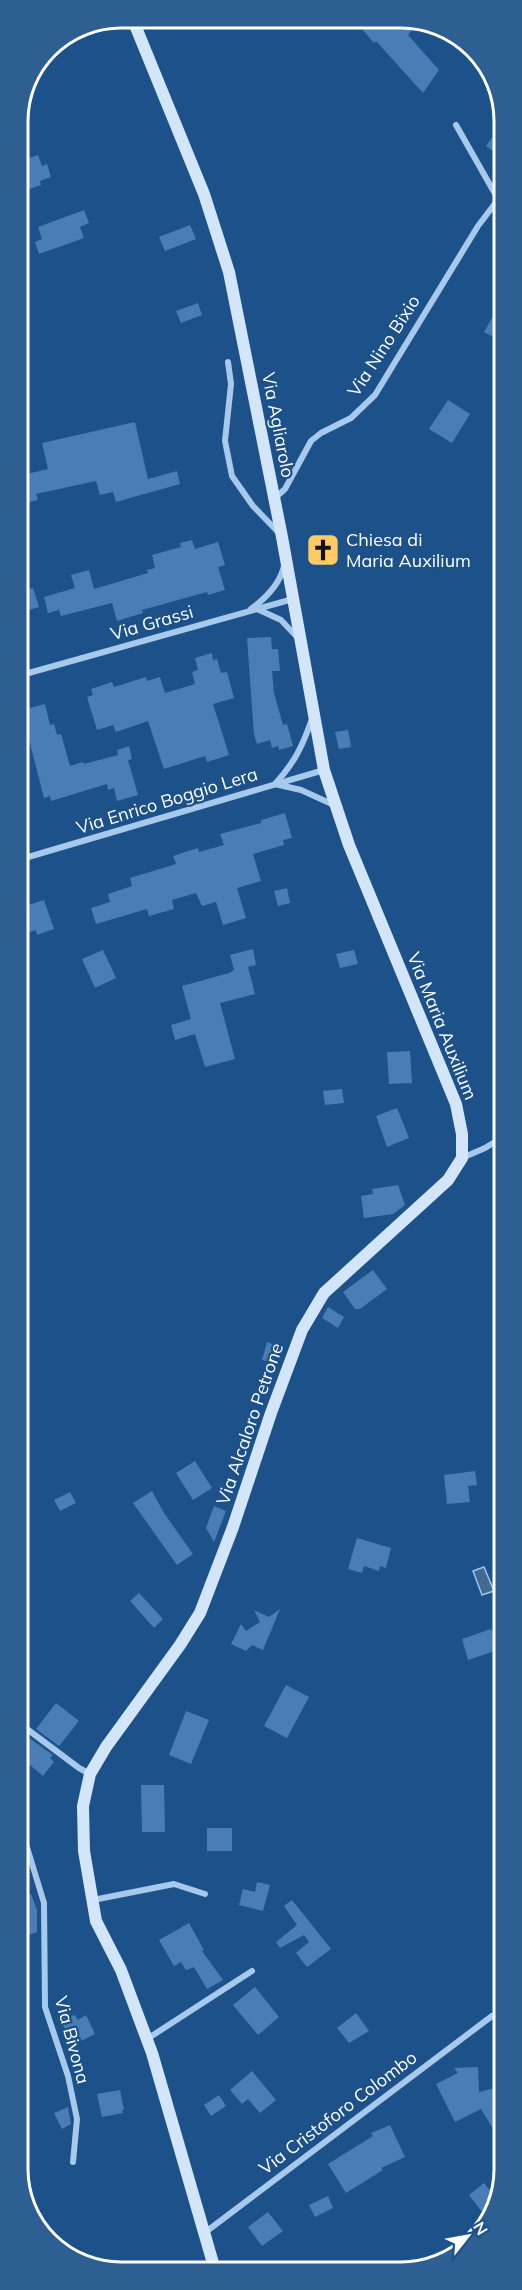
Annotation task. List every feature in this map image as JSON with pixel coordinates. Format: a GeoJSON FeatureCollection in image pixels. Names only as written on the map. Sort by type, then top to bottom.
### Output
{"type":"FeatureCollection","features":[{"type":"Feature","properties":{"kind":"street","name":"Via Agliarolo"},"geometry":{"type":"LineString","coordinates":[[136,28],[204,194],[229,273],[275,499],[314,713]]}},
{"type":"Feature","properties":{"kind":"street"},"geometry":{"type":"LineString","coordinates":[[456,125],[494,192]]}},
{"type":"Feature","properties":{"kind":"street","name":"Via Nino Bixio"},"geometry":{"type":"LineString","coordinates":[[275,499],[285,489],[311,441],[321,433],[351,418],[375,395],[478,226],[494,204]]}},
{"type":"Feature","properties":{"kind":"street"},"geometry":{"type":"LineString","coordinates":[[228,362],[231,384],[225,441],[232,476],[254,506],[282,537]]}},
{"type":"Feature","properties":{"kind":"street"},"geometry":{"type":"LineString","coordinates":[[247,612],[263,600],[272,589],[282,574],[286,556]]}},
{"type":"Feature","properties":{"kind":"street","name":"Via Grassi"},"geometry":{"type":"LineString","coordinates":[[29,673],[294,598]]}},
{"type":"Feature","properties":{"kind":"street"},"geometry":{"type":"LineString","coordinates":[[257,609],[281,620],[302,645]]}},
{"type":"Feature","properties":{"kind":"street"},"geometry":{"type":"LineString","coordinates":[[314,713],[303,747],[293,764],[275,784],[301,790],[336,806]]}},
{"type":"Feature","properties":{"kind":"street","name":"Via Maria Auxilium"},"geometry":{"type":"LineString","coordinates":[[314,713],[324,770],[349,845],[456,1104],[462,1134],[462,1158]]}},
{"type":"Feature","properties":{"kind":"street","name":"Via Enrico Boggio Lera"},"geometry":{"type":"LineString","coordinates":[[29,858],[324,770]]}},
{"type":"Feature","properties":{"kind":"street"},"geometry":{"type":"LineString","coordinates":[[462,1158],[494,1143]]}},
{"type":"Feature","properties":{"kind":"street","name":"Via Alcaloro Petrone"},"geometry":{"type":"LineString","coordinates":[[212,2262],[146,2039],[121,1970],[96,1921],[84,1851],[83,1806],[90,1774],[106,1747],[180,1645],[200,1613],[233,1527],[298,1340],[324,1293],[391,1230],[429,1199],[448,1180],[462,1158]]}},
{"type":"Feature","properties":{"kind":"street"},"geometry":{"type":"LineString","coordinates":[[28,1730],[90,1774]]}},
{"type":"Feature","properties":{"kind":"street","name":"Via Bivona"},"geometry":{"type":"LineString","coordinates":[[28,1851],[44,1903],[45,2007],[68,2076],[77,2119],[73,2162]]}},
{"type":"Feature","properties":{"kind":"street"},"geometry":{"type":"LineString","coordinates":[[92,1900],[174,1884],[205,1894]]}},
{"type":"Feature","properties":{"kind":"street"},"geometry":{"type":"LineString","coordinates":[[146,2039],[252,1971]]}},
{"type":"Feature","properties":{"kind":"street","name":"Via Cristoforo Colombo"},"geometry":{"type":"LineString","coordinates":[[203,2234],[492,2016]]}},
{"type":"Feature","properties":{"kind":"water"},"geometry":{"type":"Polygon","coordinates":[[[484,1567],[493,1591],[482,1595],[473,1571],[484,1567]]]}},
{"type":"Feature","properties":{"kind":"building"},"geometry":{"type":"Polygon","coordinates":[[[361,28],[411,29],[408,35],[439,70],[423,93],[376,41],[374,43],[361,28]]]}},
{"type":"Feature","properties":{"kind":"building"},"geometry":{"type":"Polygon","coordinates":[[[494,135],[494,152],[486,146],[494,135]]]}},
{"type":"Feature","properties":{"kind":"building"},"geometry":{"type":"Polygon","coordinates":[[[38,155],[42,166],[47,164],[51,177],[40,181],[41,185],[29,189],[29,158],[38,155]]]}},
{"type":"Feature","properties":{"kind":"building"},"geometry":{"type":"Polygon","coordinates":[[[84,210],[89,223],[80,227],[84,238],[39,254],[35,242],[42,239],[38,227],[84,210]]]}},
{"type":"Feature","properties":{"kind":"building"},"geometry":{"type":"Polygon","coordinates":[[[190,225],[196,239],[165,251],[159,237],[190,225]]]}},
{"type":"Feature","properties":{"kind":"building"},"geometry":{"type":"Polygon","coordinates":[[[198,303],[202,315],[181,323],[176,311],[198,303]]]}},
{"type":"Feature","properties":{"kind":"building"},"geometry":{"type":"Polygon","coordinates":[[[494,314],[494,337],[484,332],[494,314]]]}},
{"type":"Feature","properties":{"kind":"building"},"geometry":{"type":"Polygon","coordinates":[[[448,400],[470,414],[452,443],[429,429],[448,400]]]}},
{"type":"Feature","properties":{"kind":"building"},"geometry":{"type":"Polygon","coordinates":[[[135,422],[148,479],[177,471],[180,484],[116,502],[113,492],[100,495],[96,481],[36,494],[38,500],[29,502],[29,473],[48,469],[42,443],[135,422]]]}},
{"type":"Feature","properties":{"kind":"building","name":"Chiesa di Maria Auxilium"},"geometry":{"type":"Polygon","coordinates":[[[330,533],[340,558],[322,565],[320,560],[315,562],[307,542],[330,533]]]}},
{"type":"Feature","properties":{"kind":"building"},"geometry":{"type":"Polygon","coordinates":[[[192,540],[195,549],[218,542],[225,565],[218,567],[225,590],[208,595],[207,592],[142,610],[143,613],[117,621],[112,603],[61,616],[59,610],[48,613],[44,597],[75,588],[71,575],[89,570],[94,589],[148,573],[147,570],[155,568],[152,555],[181,547],[180,543],[192,540]]]}},
{"type":"Feature","properties":{"kind":"building"},"geometry":{"type":"Polygon","coordinates":[[[33,588],[39,607],[29,610],[29,589],[33,588]]]}},
{"type":"Feature","properties":{"kind":"building"},"geometry":{"type":"Polygon","coordinates":[[[271,637],[272,649],[278,649],[280,671],[272,671],[274,693],[283,725],[287,724],[293,746],[279,750],[278,746],[272,748],[270,740],[257,744],[254,735],[247,638],[271,637]]]}},
{"type":"Feature","properties":{"kind":"building"},"geometry":{"type":"Polygon","coordinates":[[[212,653],[213,660],[217,659],[221,673],[227,672],[234,698],[213,704],[229,755],[207,762],[205,756],[164,769],[148,721],[116,732],[113,725],[97,730],[87,697],[93,695],[91,689],[112,682],[114,687],[146,677],[147,681],[160,677],[165,693],[195,684],[192,672],[198,670],[195,658],[212,653]]]}},
{"type":"Feature","properties":{"kind":"building"},"geometry":{"type":"Polygon","coordinates":[[[45,704],[50,725],[54,724],[57,735],[61,734],[70,766],[118,755],[117,750],[129,746],[132,759],[128,760],[138,795],[117,801],[114,788],[108,790],[107,784],[51,801],[50,796],[44,798],[29,738],[29,708],[45,704]]]}},
{"type":"Feature","properties":{"kind":"building"},"geometry":{"type":"Polygon","coordinates":[[[348,730],[351,747],[339,749],[335,732],[348,730]]]}},
{"type":"Feature","properties":{"kind":"building"},"geometry":{"type":"Polygon","coordinates":[[[285,813],[292,838],[283,840],[284,845],[253,854],[261,881],[237,888],[246,918],[223,925],[216,902],[202,906],[196,893],[172,900],[174,909],[149,916],[147,909],[96,924],[91,908],[110,902],[108,894],[132,886],[130,878],[176,864],[173,856],[198,848],[199,852],[224,845],[220,834],[261,823],[261,820],[285,813]]]}},
{"type":"Feature","properties":{"kind":"building"},"geometry":{"type":"Polygon","coordinates":[[[287,888],[290,903],[278,906],[274,891],[287,888]]]}},
{"type":"Feature","properties":{"kind":"building"},"geometry":{"type":"Polygon","coordinates":[[[44,900],[54,929],[37,935],[36,930],[29,932],[29,905],[44,900]]]}},
{"type":"Feature","properties":{"kind":"building"},"geometry":{"type":"Polygon","coordinates":[[[253,949],[256,965],[248,967],[255,994],[220,1003],[235,1059],[205,1067],[195,1034],[175,1040],[171,1025],[191,1019],[182,986],[229,973],[234,970],[230,955],[253,949]]]}},
{"type":"Feature","properties":{"kind":"building"},"geometry":{"type":"Polygon","coordinates":[[[103,950],[116,978],[95,988],[82,959],[103,950]]]}},
{"type":"Feature","properties":{"kind":"building"},"geometry":{"type":"Polygon","coordinates":[[[354,950],[358,964],[340,968],[336,954],[354,950]]]}},
{"type":"Feature","properties":{"kind":"building"},"geometry":{"type":"Polygon","coordinates":[[[410,1051],[412,1083],[389,1084],[387,1052],[410,1051]]]}},
{"type":"Feature","properties":{"kind":"building"},"geometry":{"type":"Polygon","coordinates":[[[342,1089],[344,1103],[325,1105],[323,1091],[342,1089]]]}},
{"type":"Feature","properties":{"kind":"building"},"geometry":{"type":"Polygon","coordinates":[[[397,1108],[409,1138],[387,1147],[376,1116],[397,1108]]]}},
{"type":"Feature","properties":{"kind":"building"},"geometry":{"type":"Polygon","coordinates":[[[398,1185],[405,1205],[393,1214],[364,1218],[361,1196],[373,1194],[372,1189],[398,1185]]]}},
{"type":"Feature","properties":{"kind":"building"},"geometry":{"type":"Polygon","coordinates":[[[373,1270],[387,1289],[360,1309],[355,1309],[343,1292],[373,1270]]]}},
{"type":"Feature","properties":{"kind":"building"},"geometry":{"type":"Polygon","coordinates":[[[328,1307],[344,1317],[338,1328],[322,1318],[328,1307]]]}},
{"type":"Feature","properties":{"kind":"building"},"geometry":{"type":"Polygon","coordinates":[[[267,1342],[278,1346],[273,1363],[262,1360],[267,1342]]]}},
{"type":"Feature","properties":{"kind":"building"},"geometry":{"type":"Polygon","coordinates":[[[195,1461],[212,1488],[193,1500],[176,1473],[195,1461]]]}},
{"type":"Feature","properties":{"kind":"building"},"geometry":{"type":"Polygon","coordinates":[[[475,1471],[477,1485],[468,1486],[470,1502],[447,1504],[444,1475],[475,1471]]]}},
{"type":"Feature","properties":{"kind":"building"},"geometry":{"type":"Polygon","coordinates":[[[152,1491],[164,1513],[193,1554],[177,1565],[133,1503],[152,1491]]]}},
{"type":"Feature","properties":{"kind":"building"},"geometry":{"type":"Polygon","coordinates":[[[70,1492],[76,1503],[60,1511],[54,1500],[70,1492]]]}},
{"type":"Feature","properties":{"kind":"building"},"geometry":{"type":"Polygon","coordinates":[[[214,1506],[226,1511],[214,1542],[206,1528],[214,1506]]]}},
{"type":"Feature","properties":{"kind":"building"},"geometry":{"type":"Polygon","coordinates":[[[357,1538],[391,1548],[386,1568],[380,1566],[379,1571],[364,1566],[362,1573],[348,1569],[357,1538]]]}},
{"type":"Feature","properties":{"kind":"building"},"geometry":{"type":"Polygon","coordinates":[[[139,1593],[163,1619],[154,1628],[130,1601],[139,1593]]]}},
{"type":"Feature","properties":{"kind":"building"},"geometry":{"type":"Polygon","coordinates":[[[280,1609],[263,1650],[252,1645],[246,1651],[231,1644],[241,1624],[246,1631],[260,1622],[254,1610],[269,1617],[280,1609]]]}},
{"type":"Feature","properties":{"kind":"building"},"geometry":{"type":"Polygon","coordinates":[[[491,1629],[493,1652],[468,1660],[462,1639],[491,1629]]]}},
{"type":"Feature","properties":{"kind":"building"},"geometry":{"type":"Polygon","coordinates":[[[286,1685],[309,1697],[287,1738],[264,1726],[286,1685]]]}},
{"type":"Feature","properties":{"kind":"building"},"geometry":{"type":"Polygon","coordinates":[[[56,1703],[79,1721],[59,1746],[36,1729],[56,1703]]]}},
{"type":"Feature","properties":{"kind":"building"},"geometry":{"type":"Polygon","coordinates":[[[186,1711],[209,1720],[191,1764],[169,1755],[186,1711]]]}},
{"type":"Feature","properties":{"kind":"building"},"geometry":{"type":"Polygon","coordinates":[[[28,1738],[53,1755],[50,1758],[54,1762],[43,1776],[28,1764],[28,1738]]]}},
{"type":"Feature","properties":{"kind":"building"},"geometry":{"type":"Polygon","coordinates":[[[141,1785],[164,1785],[165,1832],[142,1832],[141,1785]]]}},
{"type":"Feature","properties":{"kind":"building"},"geometry":{"type":"Polygon","coordinates":[[[207,1828],[232,1828],[232,1851],[207,1851],[207,1828]]]}},
{"type":"Feature","properties":{"kind":"building"},"geometry":{"type":"Polygon","coordinates":[[[257,1882],[270,1885],[263,1911],[239,1905],[243,1889],[255,1892],[257,1882]]]}},
{"type":"Feature","properties":{"kind":"building"},"geometry":{"type":"Polygon","coordinates":[[[31,1894],[37,1910],[37,1932],[28,1935],[28,1895],[31,1894]]]}},
{"type":"Feature","properties":{"kind":"building"},"geometry":{"type":"Polygon","coordinates":[[[292,1900],[331,1949],[307,1967],[296,1953],[309,1942],[304,1935],[280,1948],[276,1942],[297,1925],[284,1906],[292,1900]]]}},
{"type":"Feature","properties":{"kind":"building"},"geometry":{"type":"Polygon","coordinates":[[[189,1923],[204,1950],[202,1951],[223,1980],[207,1989],[194,1967],[186,1970],[181,1962],[174,1966],[159,1940],[189,1923]]]}},
{"type":"Feature","properties":{"kind":"building"},"geometry":{"type":"Polygon","coordinates":[[[255,1987],[279,2017],[258,2035],[233,2005],[255,1987]]]}},
{"type":"Feature","properties":{"kind":"building"},"geometry":{"type":"Polygon","coordinates":[[[356,2013],[369,2031],[349,2043],[337,2028],[356,2013]]]}},
{"type":"Feature","properties":{"kind":"building"},"geometry":{"type":"Polygon","coordinates":[[[75,2015],[78,2020],[86,2015],[95,2034],[73,2045],[60,2019],[75,2015]]]}},
{"type":"Feature","properties":{"kind":"building"},"geometry":{"type":"Polygon","coordinates":[[[478,2067],[479,2092],[493,2088],[493,2129],[481,2109],[455,2122],[436,2084],[458,2073],[454,2068],[478,2067]]]}},
{"type":"Feature","properties":{"kind":"building"},"geometry":{"type":"Polygon","coordinates":[[[252,2071],[276,2100],[260,2113],[248,2099],[242,2104],[230,2090],[252,2071]]]}},
{"type":"Feature","properties":{"kind":"building"},"geometry":{"type":"Polygon","coordinates":[[[120,2090],[123,2113],[102,2117],[97,2094],[120,2090]]]}},
{"type":"Feature","properties":{"kind":"building"},"geometry":{"type":"Polygon","coordinates":[[[219,2095],[226,2106],[211,2116],[204,2105],[219,2095]]]}},
{"type":"Feature","properties":{"kind":"building"},"geometry":{"type":"Polygon","coordinates":[[[68,2107],[71,2124],[62,2129],[54,2113],[68,2107]]]}},
{"type":"Feature","properties":{"kind":"building"},"geometry":{"type":"Polygon","coordinates":[[[390,2125],[405,2157],[381,2168],[383,2170],[346,2193],[328,2164],[373,2136],[371,2133],[390,2125]]]}},
{"type":"Feature","properties":{"kind":"building"},"geometry":{"type":"Polygon","coordinates":[[[484,2183],[490,2191],[482,2212],[469,2195],[484,2183]]]}},
{"type":"Feature","properties":{"kind":"building"},"geometry":{"type":"Polygon","coordinates":[[[328,2196],[333,2208],[315,2217],[309,2205],[328,2196]]]}},
{"type":"Feature","properties":{"kind":"building"},"geometry":{"type":"Polygon","coordinates":[[[268,2212],[283,2231],[262,2246],[248,2227],[268,2212]]]}},
{"type":"Feature","properties":{"kind":"place","name":"Chiesa di Maria Auxilium"},"geometry":{"type":"Point","coordinates":[323,550]}}]}
